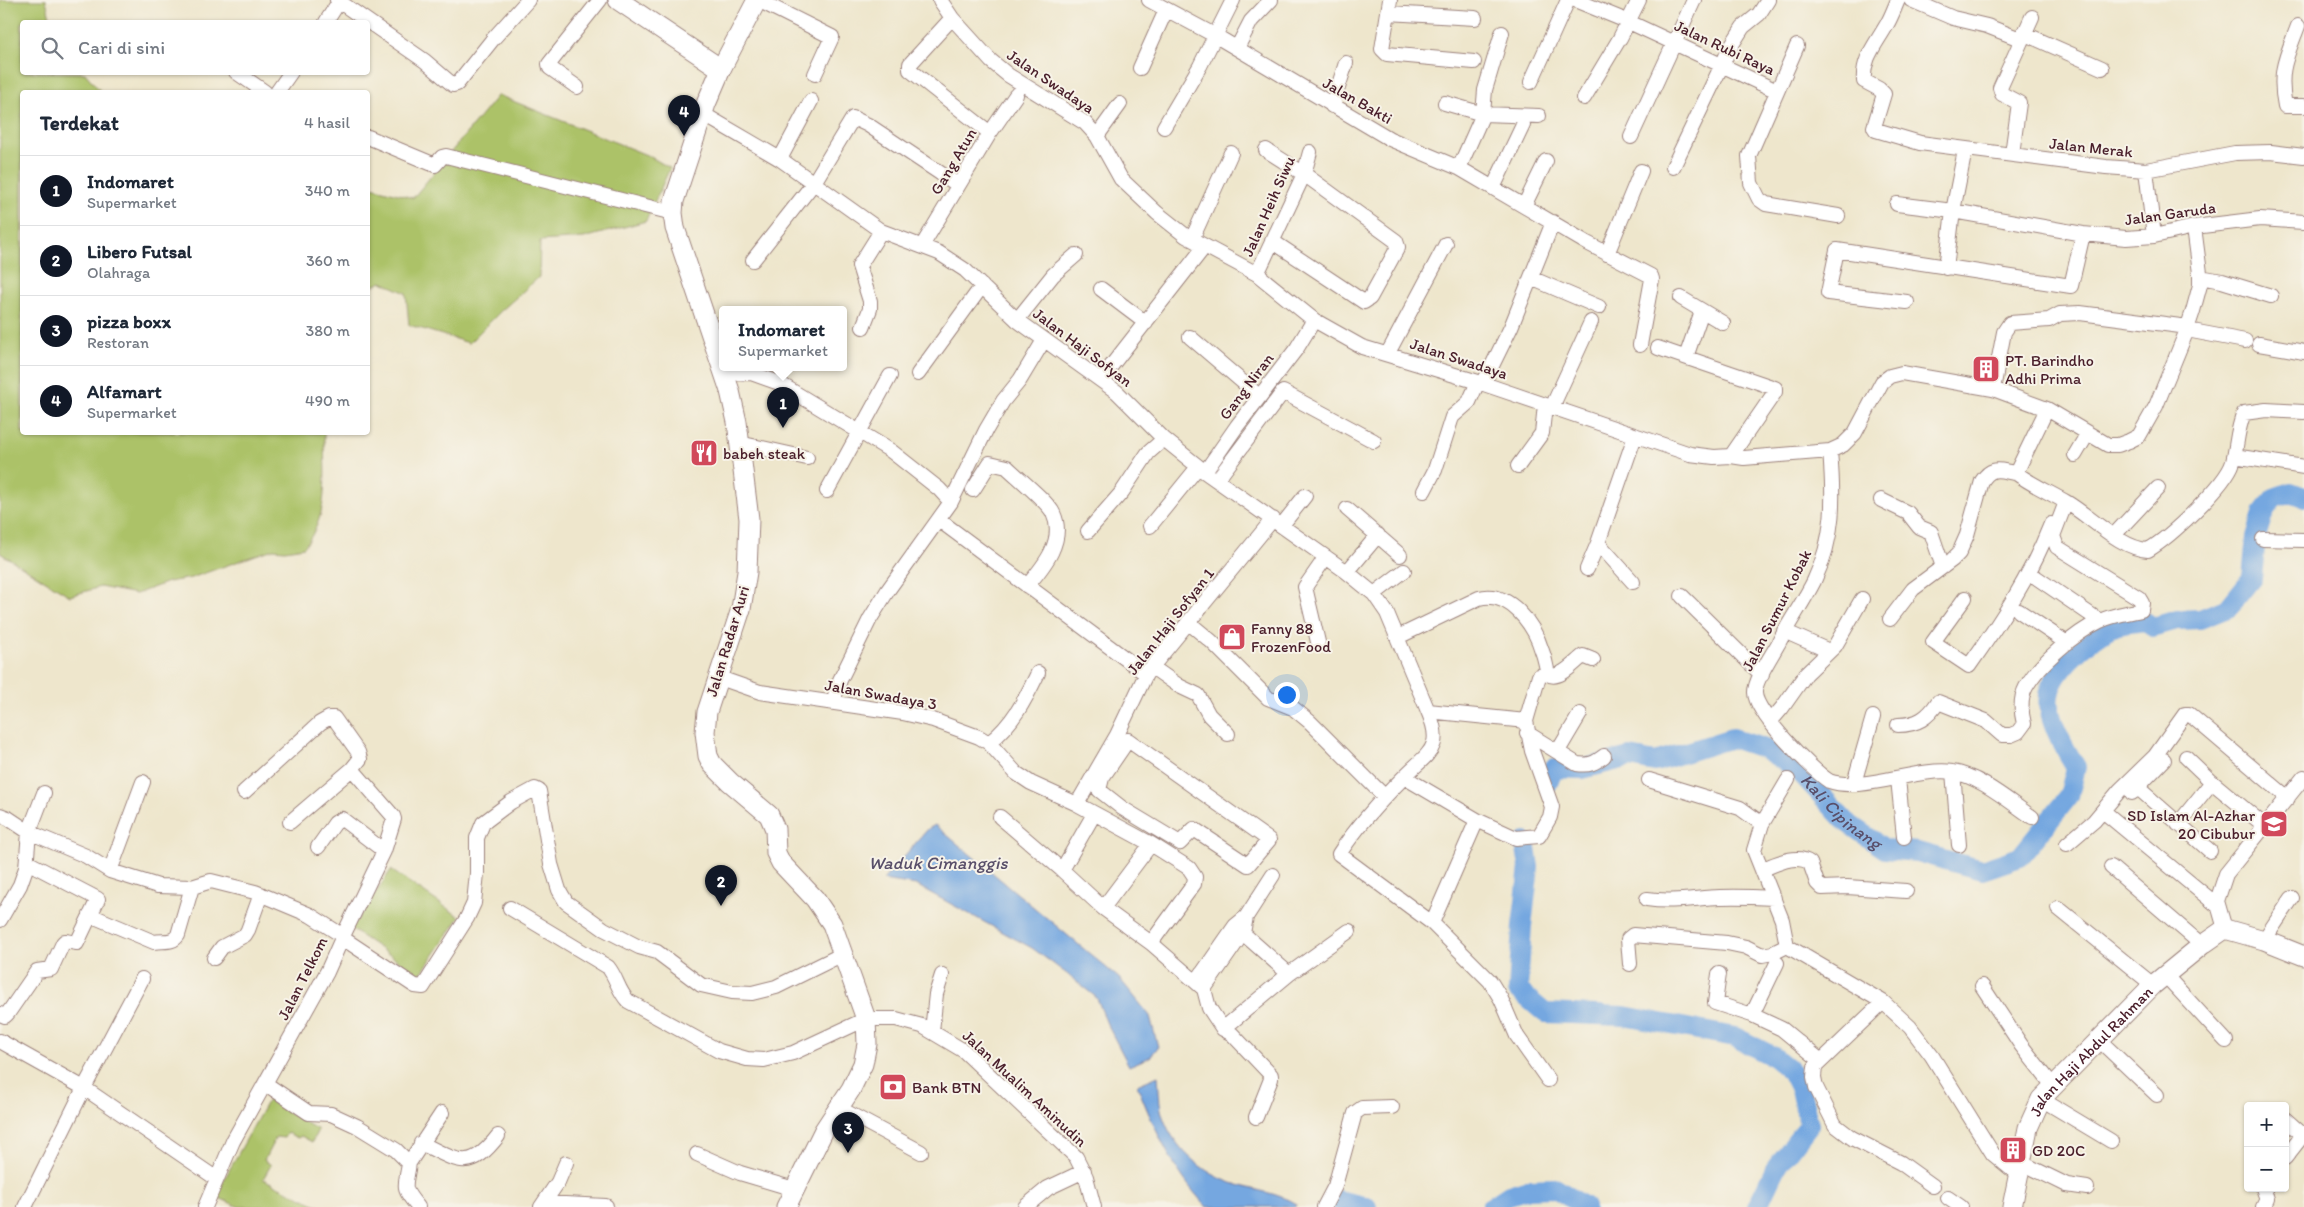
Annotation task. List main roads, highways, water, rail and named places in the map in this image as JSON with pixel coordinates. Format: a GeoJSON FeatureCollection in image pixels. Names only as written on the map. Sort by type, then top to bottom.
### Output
{"type":"FeatureCollection","features":[{"type":"Feature","properties":{"kind":"main road"},"geometry":{"type":"LineString","coordinates":[[618,0],[721,69]]}},
{"type":"Feature","properties":{"kind":"main road","name":"Jalan Radar Auri"},"geometry":{"type":"LineString","coordinates":[[719,354],[675,228],[673,213],[676,194],[703,114],[721,69],[757,0]]}},
{"type":"Feature","properties":{"kind":"main road","name":"Jalan Radar Auri"},"geometry":{"type":"LineString","coordinates":[[725,371],[735,411],[749,542],[741,608],[717,677],[705,723],[708,756],[712,764],[730,782],[769,815],[775,828],[776,853],[781,863],[815,899],[832,924],[866,1019],[867,1044],[863,1064],[839,1108],[824,1130],[786,1207]]}},
{"type":"Feature","properties":{"kind":"main road","name":"Jalan Haji Abdul Rahman"},"geometry":{"type":"LineString","coordinates":[[2012,1207],[2028,1128],[2047,1092],[2159,980],[2225,929],[2264,940],[2304,956]]}},
{"type":"Feature","properties":{"kind":"water","name":"Waduk Cimanggis"},"geometry":{"type":"Polygon","coordinates":[[[935,825],[1120,979],[1150,1016],[1158,1047],[1150,1057],[1129,1066],[1107,1024],[1097,998],[1032,948],[916,885],[883,880],[928,829],[935,825]]]}},
{"type":"Feature","properties":{"kind":"water"},"geometry":{"type":"Polygon","coordinates":[[[1158,1076],[1160,1106],[1165,1123],[1180,1147],[1190,1157],[1212,1174],[1238,1185],[1282,1197],[1296,1204],[1295,1207],[1207,1207],[1184,1180],[1166,1150],[1137,1085],[1158,1076]]]}},
{"type":"Feature","properties":{"kind":"waterway","name":"Kali Cipinang"},"geometry":{"type":"LineString","coordinates":[[1548,783],[1554,768],[1582,769],[1630,757],[1655,762],[1732,738],[1765,749],[1797,769],[1846,822],[1885,849],[1917,852],[1982,870],[2020,857],[2069,796],[2076,767],[2056,731],[2049,707],[2049,695],[2060,671],[2081,649],[2113,627],[2144,621],[2153,627],[2177,620],[2200,619],[2228,608],[2252,578],[2256,537],[2264,511],[2274,498],[2291,492],[2304,497]]}},
{"type":"Feature","properties":{"kind":"waterway","name":"Kali Cipinang"},"geometry":{"type":"LineString","coordinates":[[1525,842],[1529,867],[1522,926],[1518,990],[1545,1013],[1624,1016],[1735,1037],[1774,1057],[1791,1071],[1800,1089],[1809,1125],[1775,1169],[1757,1207]]}},
{"type":"Feature","properties":{"kind":"waterway","name":"Kali Cipinang"},"geometry":{"type":"LineString","coordinates":[[1491,1207],[1509,1195],[1528,1189],[1555,1188],[1585,1207]]}},
{"type":"Feature","properties":{"kind":"waterway","name":"Kali Cipinang"},"geometry":{"type":"LineString","coordinates":[[1338,1200],[1367,1207]]}},
{"type":"Feature","properties":{"kind":"place","name":"Alfamart"},"geometry":{"type":"Point","coordinates":[684,136]}},
{"type":"Feature","properties":{"kind":"place","name":"PT. Barindho Adhi Prima"},"geometry":{"type":"Point","coordinates":[1986,369]}},
{"type":"Feature","properties":{"kind":"place","name":"Indomaret"},"geometry":{"type":"Point","coordinates":[783,428]}},
{"type":"Feature","properties":{"kind":"place","name":"babeh steak"},"geometry":{"type":"Point","coordinates":[704,453]}},
{"type":"Feature","properties":{"kind":"place","name":"Fanny 88 FrozenFood"},"geometry":{"type":"Point","coordinates":[1232,637]}},
{"type":"Feature","properties":{"kind":"place","name":"SD Islam Al-Azhar 20 Cibubur"},"geometry":{"type":"Point","coordinates":[2274,824]}},
{"type":"Feature","properties":{"kind":"place","name":"Libero Futsal"},"geometry":{"type":"Point","coordinates":[721,906]}},
{"type":"Feature","properties":{"kind":"place","name":"Bank BTN"},"geometry":{"type":"Point","coordinates":[893,1087]}},
{"type":"Feature","properties":{"kind":"place","name":"GD 20C"},"geometry":{"type":"Point","coordinates":[2013,1150]}},
{"type":"Feature","properties":{"kind":"place","name":"pizza boxx"},"geometry":{"type":"Point","coordinates":[848,1153]}}]}
